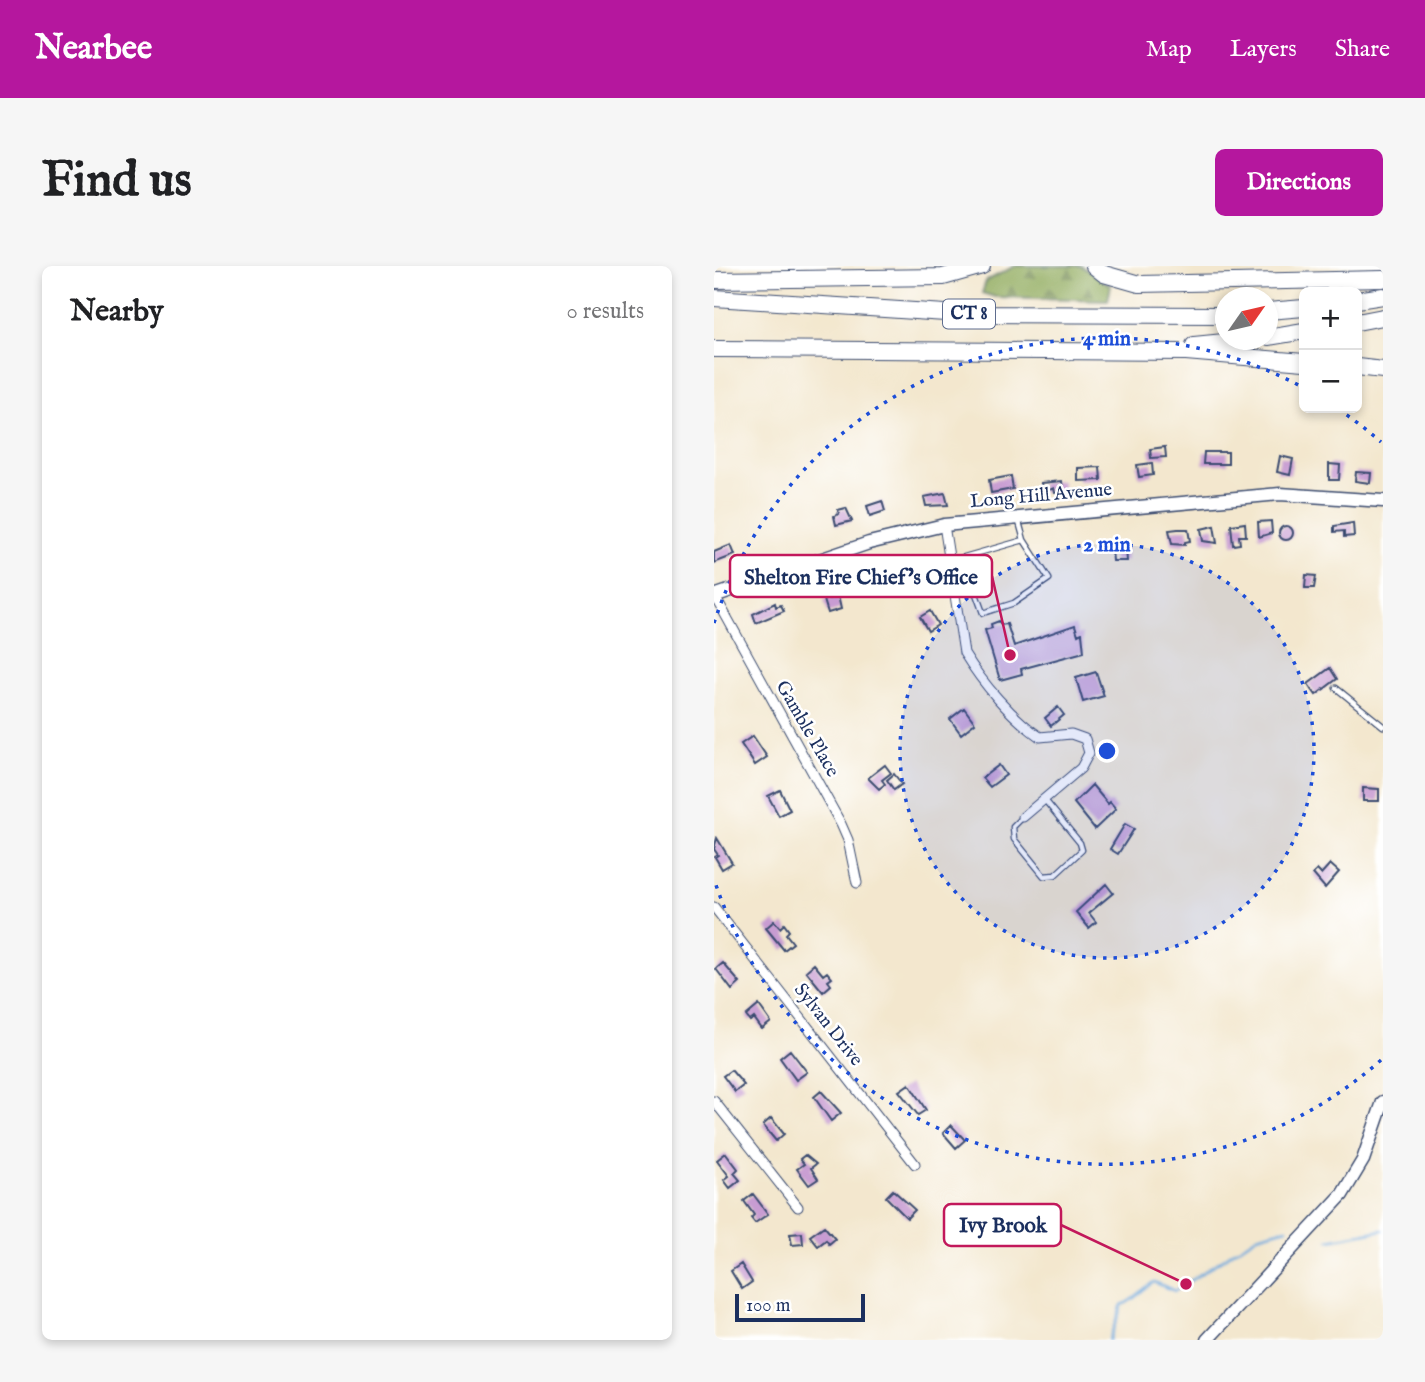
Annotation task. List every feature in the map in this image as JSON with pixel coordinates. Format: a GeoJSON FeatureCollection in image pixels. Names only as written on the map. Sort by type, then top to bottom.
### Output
{"type":"FeatureCollection","features":[{"type":"Feature","properties":{"kind":"highway"},"geometry":{"type":"LineString","coordinates":[[714,280],[943,277],[982,266]]}},
{"type":"Feature","properties":{"kind":"highway"},"geometry":{"type":"LineString","coordinates":[[1094,266],[1104,274],[1139,284],[1383,279]]}},
{"type":"Feature","properties":{"kind":"highway"},"geometry":{"type":"LineString","coordinates":[[1362,299],[1383,296]]}},
{"type":"Feature","properties":{"kind":"highway","name":"CT 8"},"geometry":{"type":"LineString","coordinates":[[714,298],[961,314],[1215,315]]}},
{"type":"Feature","properties":{"kind":"highway"},"geometry":{"type":"LineString","coordinates":[[1278,310],[1299,308]]}},
{"type":"Feature","properties":{"kind":"highway"},"geometry":{"type":"LineString","coordinates":[[1362,321],[1383,317]]}},
{"type":"Feature","properties":{"kind":"highway"},"geometry":{"type":"LineString","coordinates":[[1278,335],[1299,332]]}},
{"type":"Feature","properties":{"kind":"highway","name":"CT 8"},"geometry":{"type":"LineString","coordinates":[[714,349],[1104,353],[1215,343]]}},
{"type":"Feature","properties":{"kind":"highway"},"geometry":{"type":"LineString","coordinates":[[1104,353],[1186,352],[1299,362]]}},
{"type":"Feature","properties":{"kind":"highway"},"geometry":{"type":"LineString","coordinates":[[1362,368],[1383,370]]}},
{"type":"Feature","properties":{"kind":"street","name":"Long Hill Avenue"},"geometry":{"type":"LineString","coordinates":[[715,596],[869,543],[944,525],[1280,494],[1383,501]]}},
{"type":"Feature","properties":{"kind":"street"},"geometry":{"type":"LineString","coordinates":[[944,525],[964,653],[974,670],[1025,727],[1040,737],[1071,734],[1085,739],[1089,753],[1082,768],[1023,817]]}},
{"type":"Feature","properties":{"kind":"street","name":"Gamble Place"},"geometry":{"type":"LineString","coordinates":[[715,596],[841,824],[848,840],[857,883]]}},
{"type":"Feature","properties":{"kind":"street","name":"Sylvan Drive"},"geometry":{"type":"LineString","coordinates":[[714,907],[915,1164]]}},
{"type":"Feature","properties":{"kind":"street"},"geometry":{"type":"LineString","coordinates":[[714,1101],[798,1207]]}},
{"type":"Feature","properties":{"kind":"street"},"geometry":{"type":"LineString","coordinates":[[1207,1340],[1342,1195],[1363,1160],[1383,1102]]}},
{"type":"Feature","properties":{"kind":"lane"},"geometry":{"type":"LineString","coordinates":[[963,558],[983,613],[1014,603],[1049,579],[1024,540],[1017,517]]}},
{"type":"Feature","properties":{"kind":"lane"},"geometry":{"type":"LineString","coordinates":[[949,562],[1024,540]]}},
{"type":"Feature","properties":{"kind":"lane"},"geometry":{"type":"LineString","coordinates":[[1336,688],[1383,726]]}},
{"type":"Feature","properties":{"kind":"lane"},"geometry":{"type":"LineString","coordinates":[[1023,817],[1013,827],[1014,839],[1044,876],[1055,876],[1082,850],[1080,843],[1044,799]]}},
{"type":"Feature","properties":{"kind":"green space"},"geometry":{"type":"Polygon","coordinates":[[[1015,266],[1081,266],[1111,286],[1108,300],[995,297],[982,293],[986,281],[1015,266]]]}},
{"type":"Feature","properties":{"kind":"building"},"geometry":{"type":"Polygon","coordinates":[[[1165,447],[1166,457],[1151,458],[1150,449],[1165,447]]]}},
{"type":"Feature","properties":{"kind":"building"},"geometry":{"type":"Polygon","coordinates":[[[1204,452],[1228,452],[1228,464],[1203,464],[1204,452]]]}},
{"type":"Feature","properties":{"kind":"building"},"geometry":{"type":"Polygon","coordinates":[[[1280,456],[1293,459],[1290,475],[1277,472],[1280,456]]]}},
{"type":"Feature","properties":{"kind":"building"},"geometry":{"type":"Polygon","coordinates":[[[1152,463],[1153,475],[1139,477],[1137,465],[1152,463]]]}},
{"type":"Feature","properties":{"kind":"building"},"geometry":{"type":"Polygon","coordinates":[[[1329,464],[1340,465],[1339,480],[1329,480],[1329,464]]]}},
{"type":"Feature","properties":{"kind":"building"},"geometry":{"type":"Polygon","coordinates":[[[1100,467],[1101,480],[1078,481],[1078,468],[1100,467]]]}},
{"type":"Feature","properties":{"kind":"building"},"geometry":{"type":"Polygon","coordinates":[[[1356,472],[1371,473],[1370,483],[1355,481],[1356,472]]]}},
{"type":"Feature","properties":{"kind":"building"},"geometry":{"type":"Polygon","coordinates":[[[1011,476],[1013,489],[991,493],[989,480],[1011,476]]]}},
{"type":"Feature","properties":{"kind":"building"},"geometry":{"type":"Polygon","coordinates":[[[1062,481],[1063,493],[1055,493],[1054,488],[1041,493],[1041,483],[1062,481]]]}},
{"type":"Feature","properties":{"kind":"building"},"geometry":{"type":"Polygon","coordinates":[[[945,493],[948,505],[926,506],[924,497],[945,493]]]}},
{"type":"Feature","properties":{"kind":"building"},"geometry":{"type":"Polygon","coordinates":[[[882,501],[885,511],[870,516],[867,506],[882,501]]]}},
{"type":"Feature","properties":{"kind":"building"},"geometry":{"type":"Polygon","coordinates":[[[846,508],[852,521],[836,525],[834,516],[839,514],[838,510],[846,508]]]}},
{"type":"Feature","properties":{"kind":"building"},"geometry":{"type":"Polygon","coordinates":[[[1271,521],[1272,533],[1259,537],[1258,522],[1271,521]]]}},
{"type":"Feature","properties":{"kind":"building"},"geometry":{"type":"Polygon","coordinates":[[[1245,523],[1246,536],[1239,536],[1240,544],[1233,545],[1231,525],[1245,523]]]}},
{"type":"Feature","properties":{"kind":"building"},"geometry":{"type":"Polygon","coordinates":[[[1353,523],[1354,536],[1344,537],[1344,531],[1334,532],[1334,526],[1353,523]]]}},
{"type":"Feature","properties":{"kind":"building"},"geometry":{"type":"Polygon","coordinates":[[[1214,526],[1217,543],[1203,541],[1201,529],[1214,526]]]}},
{"type":"Feature","properties":{"kind":"building"},"geometry":{"type":"Polygon","coordinates":[[[1283,526],[1289,526],[1293,533],[1289,540],[1283,540],[1279,536],[1279,530],[1283,526]]]}},
{"type":"Feature","properties":{"kind":"building"},"geometry":{"type":"Polygon","coordinates":[[[1188,529],[1190,541],[1185,542],[1185,545],[1172,544],[1169,530],[1188,529]]]}},
{"type":"Feature","properties":{"kind":"building"},"geometry":{"type":"Polygon","coordinates":[[[731,545],[735,555],[714,563],[714,552],[731,545]]]}},
{"type":"Feature","properties":{"kind":"building"},"geometry":{"type":"Polygon","coordinates":[[[1126,549],[1127,561],[1113,561],[1112,550],[1126,549]]]}},
{"type":"Feature","properties":{"kind":"building"},"geometry":{"type":"Polygon","coordinates":[[[1306,575],[1316,576],[1314,588],[1305,588],[1306,575]]]}},
{"type":"Feature","properties":{"kind":"building"},"geometry":{"type":"Polygon","coordinates":[[[838,596],[841,609],[828,613],[824,600],[838,596]]]}},
{"type":"Feature","properties":{"kind":"building"},"geometry":{"type":"Polygon","coordinates":[[[775,603],[776,607],[781,605],[784,611],[756,623],[753,614],[775,603]]]}},
{"type":"Feature","properties":{"kind":"building"},"geometry":{"type":"Polygon","coordinates":[[[930,611],[938,625],[928,631],[920,617],[930,611]]]}},
{"type":"Feature","properties":{"kind":"building"},"geometry":{"type":"Polygon","coordinates":[[[999,621],[1001,625],[1007,624],[1014,646],[1075,625],[1078,635],[1082,633],[1084,652],[1021,669],[1022,674],[1000,680],[985,630],[992,628],[991,624],[999,621]]]}},
{"type":"Feature","properties":{"kind":"building"},"geometry":{"type":"Polygon","coordinates":[[[1330,668],[1337,679],[1316,695],[1308,684],[1330,668]]]}},
{"type":"Feature","properties":{"kind":"building"},"geometry":{"type":"Polygon","coordinates":[[[1096,672],[1104,696],[1083,702],[1076,678],[1096,672]]]}},
{"type":"Feature","properties":{"kind":"building"},"geometry":{"type":"Polygon","coordinates":[[[1058,707],[1064,715],[1051,726],[1045,718],[1058,707]]]}},
{"type":"Feature","properties":{"kind":"building"},"geometry":{"type":"Polygon","coordinates":[[[964,708],[975,723],[961,734],[950,719],[964,708]]]}},
{"type":"Feature","properties":{"kind":"building"},"geometry":{"type":"Polygon","coordinates":[[[753,736],[767,757],[755,765],[741,744],[753,736]]]}},
{"type":"Feature","properties":{"kind":"building"},"geometry":{"type":"Polygon","coordinates":[[[885,765],[891,773],[882,780],[885,784],[879,789],[868,778],[885,765]]]}},
{"type":"Feature","properties":{"kind":"building"},"geometry":{"type":"Polygon","coordinates":[[[999,765],[1006,775],[990,787],[982,778],[999,765]]]}},
{"type":"Feature","properties":{"kind":"building"},"geometry":{"type":"Polygon","coordinates":[[[894,774],[902,784],[894,790],[887,780],[894,774]]]}},
{"type":"Feature","properties":{"kind":"building"},"geometry":{"type":"Polygon","coordinates":[[[1092,785],[1108,804],[1110,802],[1116,809],[1095,829],[1074,803],[1092,785]]]}},
{"type":"Feature","properties":{"kind":"building"},"geometry":{"type":"Polygon","coordinates":[[[1363,788],[1379,789],[1379,801],[1363,801],[1363,788]]]}},
{"type":"Feature","properties":{"kind":"building"},"geometry":{"type":"Polygon","coordinates":[[[780,790],[790,810],[779,816],[768,796],[780,790]]]}},
{"type":"Feature","properties":{"kind":"building"},"geometry":{"type":"Polygon","coordinates":[[[1125,824],[1134,829],[1118,854],[1110,849],[1125,824]]]}},
{"type":"Feature","properties":{"kind":"building"},"geometry":{"type":"Polygon","coordinates":[[[717,838],[732,863],[722,869],[715,857],[718,855],[714,849],[717,838]]]}},
{"type":"Feature","properties":{"kind":"building"},"geometry":{"type":"Polygon","coordinates":[[[1330,864],[1339,872],[1325,888],[1313,874],[1317,870],[1321,874],[1330,864]]]}},
{"type":"Feature","properties":{"kind":"building"},"geometry":{"type":"Polygon","coordinates":[[[1106,884],[1113,893],[1089,913],[1096,922],[1089,928],[1076,912],[1106,884]]]}},
{"type":"Feature","properties":{"kind":"building"},"geometry":{"type":"Polygon","coordinates":[[[774,921],[780,928],[784,924],[789,931],[786,934],[793,943],[784,950],[766,928],[774,921]]]}},
{"type":"Feature","properties":{"kind":"building"},"geometry":{"type":"Polygon","coordinates":[[[723,963],[740,983],[732,990],[716,969],[723,963]]]}},
{"type":"Feature","properties":{"kind":"building"},"geometry":{"type":"Polygon","coordinates":[[[814,964],[823,975],[827,972],[832,978],[828,981],[831,985],[823,992],[806,971],[814,964]]]}},
{"type":"Feature","properties":{"kind":"building"},"geometry":{"type":"Polygon","coordinates":[[[759,1005],[771,1022],[762,1029],[754,1018],[750,1021],[746,1016],[759,1005]]]}},
{"type":"Feature","properties":{"kind":"building"},"geometry":{"type":"Polygon","coordinates":[[[790,1050],[807,1072],[796,1080],[780,1058],[790,1050]]]}},
{"type":"Feature","properties":{"kind":"building"},"geometry":{"type":"Polygon","coordinates":[[[731,1070],[744,1085],[735,1092],[723,1076],[731,1070]]]}},
{"type":"Feature","properties":{"kind":"building"},"geometry":{"type":"Polygon","coordinates":[[[909,1084],[926,1110],[918,1115],[899,1091],[909,1084]]]}},
{"type":"Feature","properties":{"kind":"building"},"geometry":{"type":"Polygon","coordinates":[[[821,1091],[841,1113],[831,1121],[814,1097],[821,1091]]]}},
{"type":"Feature","properties":{"kind":"building"},"geometry":{"type":"Polygon","coordinates":[[[771,1118],[784,1134],[776,1141],[763,1125],[771,1118]]]}},
{"type":"Feature","properties":{"kind":"building"},"geometry":{"type":"Polygon","coordinates":[[[951,1125],[965,1140],[956,1148],[943,1133],[951,1125]]]}},
{"type":"Feature","properties":{"kind":"building"},"geometry":{"type":"Polygon","coordinates":[[[726,1153],[738,1169],[734,1173],[740,1180],[730,1188],[724,1180],[729,1176],[717,1160],[726,1153]]]}},
{"type":"Feature","properties":{"kind":"building"},"geometry":{"type":"Polygon","coordinates":[[[805,1155],[816,1164],[811,1168],[818,1179],[809,1185],[797,1169],[804,1164],[800,1159],[805,1155]]]}},
{"type":"Feature","properties":{"kind":"building"},"geometry":{"type":"Polygon","coordinates":[[[893,1190],[915,1210],[907,1218],[886,1197],[893,1190]]]}},
{"type":"Feature","properties":{"kind":"building"},"geometry":{"type":"Polygon","coordinates":[[[753,1194],[768,1214],[755,1223],[751,1218],[754,1215],[744,1201],[753,1194]]]}},
{"type":"Feature","properties":{"kind":"building"},"geometry":{"type":"Polygon","coordinates":[[[824,1226],[835,1239],[829,1244],[826,1240],[818,1246],[810,1236],[824,1226]]]}},
{"type":"Feature","properties":{"kind":"building"},"geometry":{"type":"Polygon","coordinates":[[[802,1233],[803,1244],[792,1245],[790,1234],[802,1233]]]}},
{"type":"Feature","properties":{"kind":"building"},"geometry":{"type":"Polygon","coordinates":[[[741,1264],[752,1282],[742,1289],[731,1271],[741,1264]]]}},
{"type":"Feature","properties":{"kind":"waterway"},"geometry":{"type":"LineString","coordinates":[[1109,1340],[1122,1305],[1154,1282],[1175,1291],[1257,1236],[1287,1228]]}},
{"type":"Feature","properties":{"kind":"waterway"},"geometry":{"type":"LineString","coordinates":[[1329,1240],[1383,1230]]}},
{"type":"Feature","properties":{"kind":"place","name":"Shelton Fire Chief's Office"},"geometry":{"type":"Point","coordinates":[1010,655]}},
{"type":"Feature","properties":{"kind":"place","name":"Ivy Brook"},"geometry":{"type":"Point","coordinates":[1186,1284]}}]}
